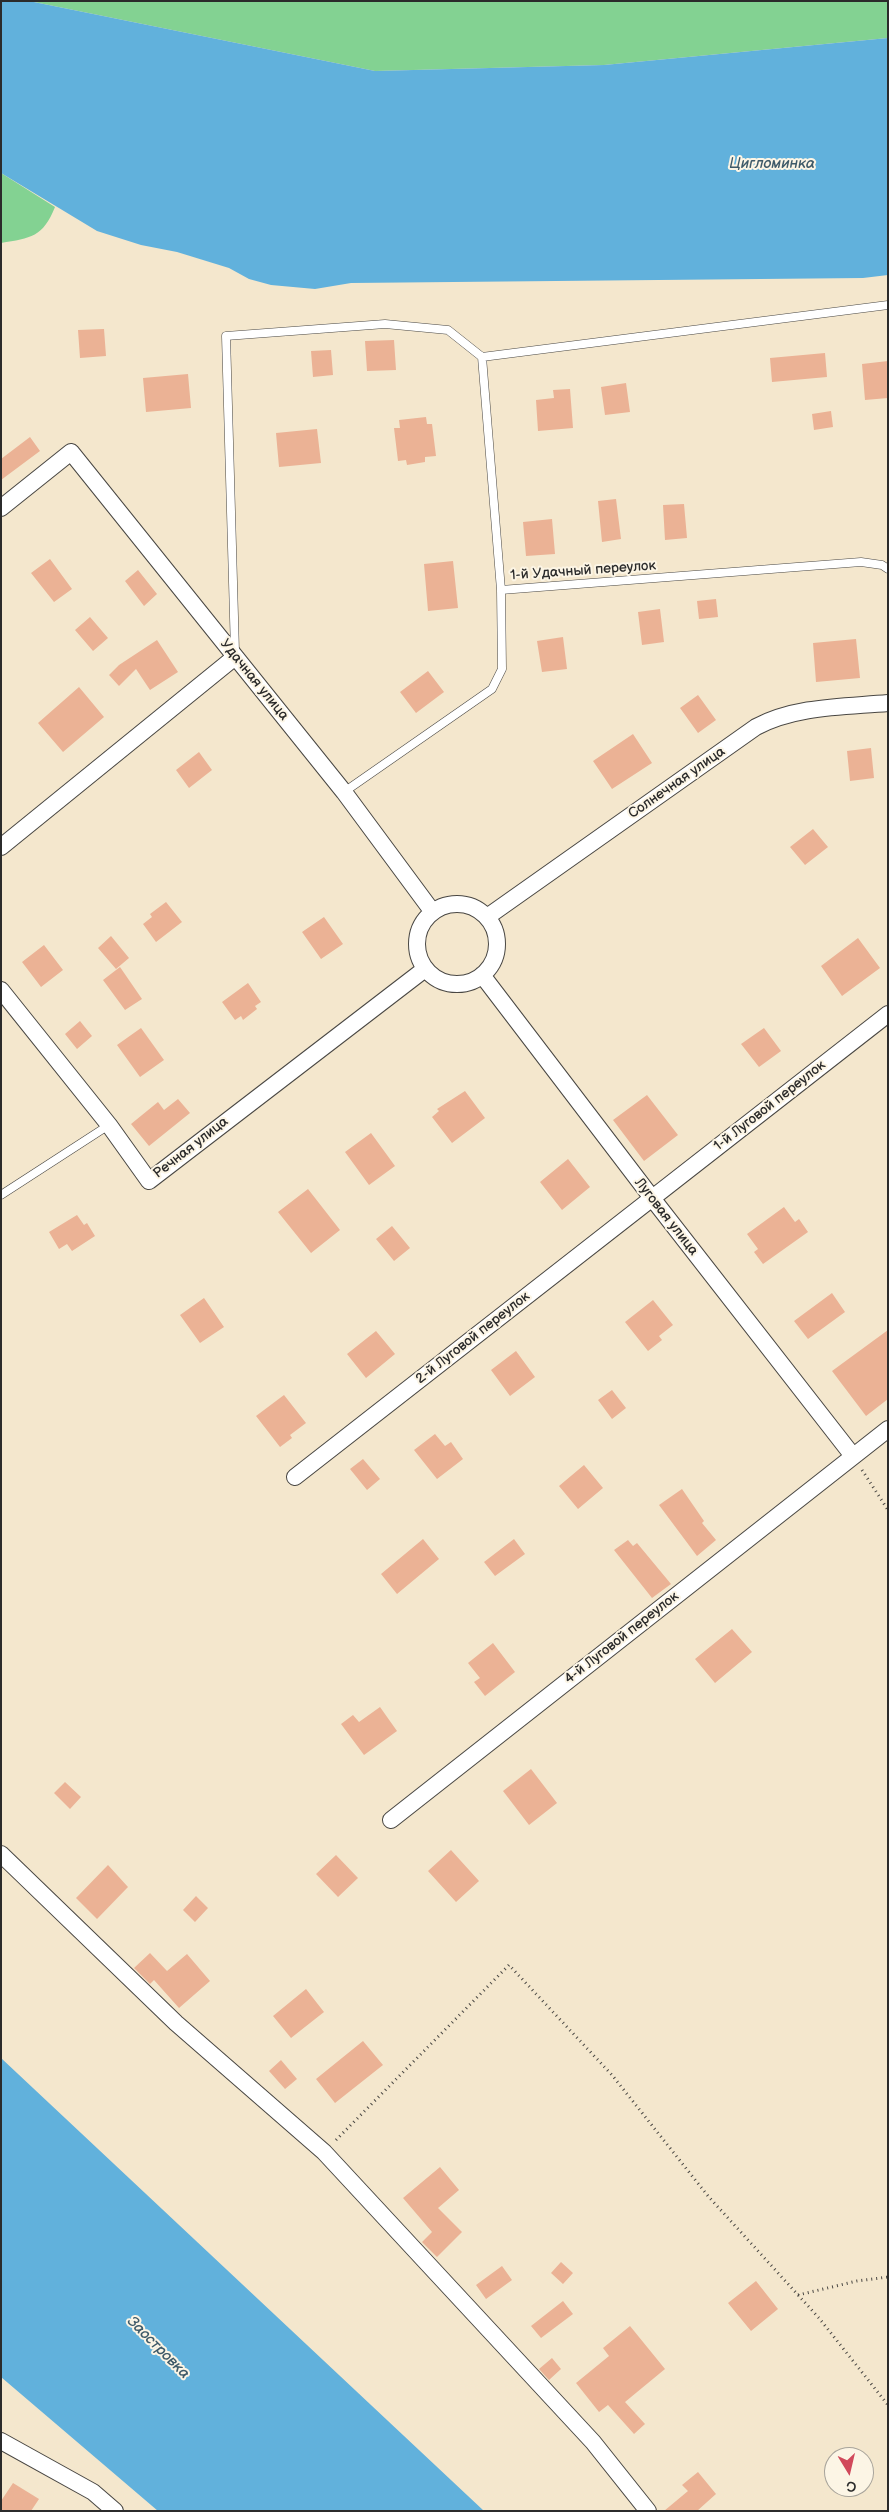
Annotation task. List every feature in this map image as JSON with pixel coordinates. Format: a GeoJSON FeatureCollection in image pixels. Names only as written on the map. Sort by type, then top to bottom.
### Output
{"type":"FeatureCollection","features":[{"type":"Feature","properties":{"kind":"street","name":"Удачная улица"},"geometry":{"type":"LineString","coordinates":[[1,508],[71,452],[344,792],[432,912]]}},
{"type":"Feature","properties":{"kind":"street"},"geometry":{"type":"LineString","coordinates":[[1,847],[235,657]]}},
{"type":"Feature","properties":{"kind":"street","name":"Солнечная улица"},"geometry":{"type":"LineString","coordinates":[[487,918],[762,724],[775,717],[800,711],[888,703]]}},
{"type":"Feature","properties":{"kind":"street"},"geometry":{"type":"LineString","coordinates":[[461,904],[475,908],[487,918],[494,928],[497,941],[496,954],[491,966],[482,976],[471,982],[452,984],[434,978],[424,969],[418,958],[417,938],[423,921],[432,912],[446,905],[461,904]]}},
{"type":"Feature","properties":{"kind":"street","name":"Речная улица"},"geometry":{"type":"LineString","coordinates":[[1,990],[108,1125],[149,1181],[424,969]]}},
{"type":"Feature","properties":{"kind":"street","name":"Луговая улица"},"geometry":{"type":"LineString","coordinates":[[482,976],[853,1456]]}},
{"type":"Feature","properties":{"kind":"street","name":"1-й Луговой переулок"},"geometry":{"type":"LineString","coordinates":[[652,1198],[888,1014]]}},
{"type":"Feature","properties":{"kind":"street","name":"2-й Луговой переулок"},"geometry":{"type":"LineString","coordinates":[[295,1477],[652,1198]]}},
{"type":"Feature","properties":{"kind":"street","name":"4-й Луговой переулок"},"geometry":{"type":"LineString","coordinates":[[391,1820],[888,1429]]}},
{"type":"Feature","properties":{"kind":"street"},"geometry":{"type":"LineString","coordinates":[[1,1854],[176,2023],[324,2152],[593,2442],[648,2511]]}},
{"type":"Feature","properties":{"kind":"street"},"geometry":{"type":"LineString","coordinates":[[1,2440],[93,2492],[115,2511]]}},
{"type":"Feature","properties":{"kind":"lane"},"geometry":{"type":"LineString","coordinates":[[235,657],[226,336],[385,324],[448,330],[482,357],[888,305]]}},
{"type":"Feature","properties":{"kind":"lane"},"geometry":{"type":"LineString","coordinates":[[482,357],[501,590]]}},
{"type":"Feature","properties":{"kind":"lane","name":"1-й Удачный переулок"},"geometry":{"type":"LineString","coordinates":[[344,792],[492,689],[502,669],[501,590],[861,562],[882,565],[888,569]]}},
{"type":"Feature","properties":{"kind":"lane"},"geometry":{"type":"LineString","coordinates":[[1,1195],[108,1125]]}},
{"type":"Feature","properties":{"kind":"path"},"geometry":{"type":"LineString","coordinates":[[853,1456],[888,1510]]}},
{"type":"Feature","properties":{"kind":"path"},"geometry":{"type":"LineString","coordinates":[[324,2152],[508,1965],[612,2076],[708,2196],[819,2318],[888,2405]]}},
{"type":"Feature","properties":{"kind":"path"},"geometry":{"type":"LineString","coordinates":[[798,2295],[857,2281],[888,2277]]}},
{"type":"Feature","properties":{"kind":"green space"},"geometry":{"type":"Polygon","coordinates":[[[29,1],[888,1],[888,38],[604,65],[375,71],[29,1]]]}},
{"type":"Feature","properties":{"kind":"green space"},"geometry":{"type":"Polygon","coordinates":[[[1,173],[55,207],[46,225],[35,234],[1,243],[1,173]]]}},
{"type":"Feature","properties":{"kind":"water","name":"Цигломинка"},"geometry":{"type":"Polygon","coordinates":[[[1,1],[29,1],[375,71],[604,65],[888,38],[888,275],[863,278],[351,283],[315,289],[271,285],[249,279],[229,268],[177,252],[141,245],[97,231],[1,173],[1,1]]]}},
{"type":"Feature","properties":{"kind":"water","name":"Заостровка"},"geometry":{"type":"Polygon","coordinates":[[[1,2058],[484,2511],[158,2511],[1,2377],[1,2058]]]}},
{"type":"Feature","properties":{"kind":"building"},"geometry":{"type":"Polygon","coordinates":[[[104,329],[106,356],[80,358],[78,330],[104,329]]]}},
{"type":"Feature","properties":{"kind":"building"},"geometry":{"type":"Polygon","coordinates":[[[394,340],[396,370],[367,371],[365,341],[394,340]]]}},
{"type":"Feature","properties":{"kind":"building"},"geometry":{"type":"Polygon","coordinates":[[[331,350],[333,375],[313,377],[311,351],[331,350]]]}},
{"type":"Feature","properties":{"kind":"building"},"geometry":{"type":"Polygon","coordinates":[[[825,353],[827,377],[772,382],[770,358],[825,353]]]}},
{"type":"Feature","properties":{"kind":"building"},"geometry":{"type":"Polygon","coordinates":[[[888,361],[888,398],[865,400],[862,364],[888,361]]]}},
{"type":"Feature","properties":{"kind":"building"},"geometry":{"type":"Polygon","coordinates":[[[188,374],[191,408],[146,412],[143,378],[188,374]]]}},
{"type":"Feature","properties":{"kind":"building"},"geometry":{"type":"Polygon","coordinates":[[[626,383],[630,412],[605,415],[601,387],[626,383]]]}},
{"type":"Feature","properties":{"kind":"building"},"geometry":{"type":"Polygon","coordinates":[[[570,389],[573,428],[538,431],[536,400],[554,398],[553,390],[570,389]]]}},
{"type":"Feature","properties":{"kind":"building"},"geometry":{"type":"Polygon","coordinates":[[[831,411],[833,427],[814,430],[812,414],[831,411]]]}},
{"type":"Feature","properties":{"kind":"building"},"geometry":{"type":"Polygon","coordinates":[[[426,417],[427,424],[432,424],[436,456],[425,457],[425,462],[407,465],[406,460],[398,461],[394,428],[400,428],[399,420],[426,417]]]}},
{"type":"Feature","properties":{"kind":"building"},"geometry":{"type":"Polygon","coordinates":[[[317,429],[321,463],[279,467],[276,433],[317,429]]]}},
{"type":"Feature","properties":{"kind":"building"},"geometry":{"type":"Polygon","coordinates":[[[30,437],[40,451],[1,480],[1,459],[30,437]]]}},
{"type":"Feature","properties":{"kind":"building"},"geometry":{"type":"Polygon","coordinates":[[[616,499],[621,539],[602,542],[598,501],[616,499]]]}},
{"type":"Feature","properties":{"kind":"building"},"geometry":{"type":"Polygon","coordinates":[[[684,504],[687,538],[665,540],[663,505],[684,504]]]}},
{"type":"Feature","properties":{"kind":"building"},"geometry":{"type":"Polygon","coordinates":[[[552,519],[555,554],[526,556],[523,522],[552,519]]]}},
{"type":"Feature","properties":{"kind":"building"},"geometry":{"type":"Polygon","coordinates":[[[50,559],[72,589],[54,602],[31,573],[50,559]]]}},
{"type":"Feature","properties":{"kind":"building"},"geometry":{"type":"Polygon","coordinates":[[[453,561],[458,608],[428,611],[424,564],[453,561]]]}},
{"type":"Feature","properties":{"kind":"building"},"geometry":{"type":"Polygon","coordinates":[[[138,570],[157,594],[144,606],[125,581],[138,570]]]}},
{"type":"Feature","properties":{"kind":"building"},"geometry":{"type":"Polygon","coordinates":[[[716,599],[718,617],[699,619],[697,601],[716,599]]]}},
{"type":"Feature","properties":{"kind":"building"},"geometry":{"type":"Polygon","coordinates":[[[660,609],[664,642],[642,645],[638,612],[660,609]]]}},
{"type":"Feature","properties":{"kind":"building"},"geometry":{"type":"Polygon","coordinates":[[[90,617],[108,638],[93,651],[75,630],[90,617]]]}},
{"type":"Feature","properties":{"kind":"building"},"geometry":{"type":"Polygon","coordinates":[[[563,637],[567,669],[542,672],[537,641],[563,637]]]}},
{"type":"Feature","properties":{"kind":"building"},"geometry":{"type":"Polygon","coordinates":[[[856,639],[860,678],[816,682],[813,643],[856,639]]]}},
{"type":"Feature","properties":{"kind":"building"},"geometry":{"type":"Polygon","coordinates":[[[157,640],[178,672],[150,690],[136,669],[119,686],[109,675],[119,665],[157,640]]]}},
{"type":"Feature","properties":{"kind":"building"},"geometry":{"type":"Polygon","coordinates":[[[428,671],[444,692],[416,713],[400,692],[428,671]]]}},
{"type":"Feature","properties":{"kind":"building"},"geometry":{"type":"Polygon","coordinates":[[[79,687],[104,717],[63,752],[38,723],[79,687]]]}},
{"type":"Feature","properties":{"kind":"building"},"geometry":{"type":"Polygon","coordinates":[[[698,695],[716,720],[698,733],[680,708],[698,695]]]}},
{"type":"Feature","properties":{"kind":"building"},"geometry":{"type":"Polygon","coordinates":[[[633,734],[652,763],[612,789],[593,761],[633,734]]]}},
{"type":"Feature","properties":{"kind":"building"},"geometry":{"type":"Polygon","coordinates":[[[871,748],[874,778],[850,781],[847,751],[871,748]]]}},
{"type":"Feature","properties":{"kind":"building"},"geometry":{"type":"Polygon","coordinates":[[[199,752],[212,770],[189,788],[176,770],[199,752]]]}},
{"type":"Feature","properties":{"kind":"building"},"geometry":{"type":"Polygon","coordinates":[[[813,829],[828,847],[805,865],[790,847],[813,829]]]}},
{"type":"Feature","properties":{"kind":"building"},"geometry":{"type":"Polygon","coordinates":[[[166,902],[182,922],[156,942],[143,924],[152,917],[150,914],[166,902]]]}},
{"type":"Feature","properties":{"kind":"building"},"geometry":{"type":"Polygon","coordinates":[[[324,917],[343,944],[321,959],[302,932],[324,917]]]}},
{"type":"Feature","properties":{"kind":"building"},"geometry":{"type":"Polygon","coordinates":[[[111,936],[129,958],[116,969],[98,948],[111,936]]]}},
{"type":"Feature","properties":{"kind":"building"},"geometry":{"type":"Polygon","coordinates":[[[858,938],[880,968],[842,996],[821,966],[858,938]]]}},
{"type":"Feature","properties":{"kind":"building"},"geometry":{"type":"Polygon","coordinates":[[[44,945],[63,970],[41,987],[22,962],[44,945]]]}},
{"type":"Feature","properties":{"kind":"building"},"geometry":{"type":"Polygon","coordinates":[[[120,967],[142,999],[125,1010],[103,980],[120,967]]]}},
{"type":"Feature","properties":{"kind":"building"},"geometry":{"type":"Polygon","coordinates":[[[248,983],[261,1002],[255,1006],[257,1009],[243,1020],[241,1016],[235,1020],[222,1002],[248,983]]]}},
{"type":"Feature","properties":{"kind":"building"},"geometry":{"type":"Polygon","coordinates":[[[80,1021],[92,1036],[77,1049],[65,1034],[80,1021]]]}},
{"type":"Feature","properties":{"kind":"building"},"geometry":{"type":"Polygon","coordinates":[[[141,1028],[164,1060],[140,1077],[117,1045],[141,1028]]]}},
{"type":"Feature","properties":{"kind":"building"},"geometry":{"type":"Polygon","coordinates":[[[764,1028],[781,1051],[759,1067],[741,1044],[764,1028]]]}},
{"type":"Feature","properties":{"kind":"building"},"geometry":{"type":"Polygon","coordinates":[[[465,1091],[485,1118],[452,1143],[432,1117],[439,1111],[437,1109],[465,1091]]]}},
{"type":"Feature","properties":{"kind":"building"},"geometry":{"type":"Polygon","coordinates":[[[647,1095],[678,1135],[644,1161],[613,1120],[647,1095]]]}},
{"type":"Feature","properties":{"kind":"building"},"geometry":{"type":"Polygon","coordinates":[[[178,1099],[190,1113],[149,1146],[131,1124],[158,1102],[164,1110],[178,1099]]]}},
{"type":"Feature","properties":{"kind":"building"},"geometry":{"type":"Polygon","coordinates":[[[371,1133],[395,1166],[369,1185],[345,1152],[371,1133]]]}},
{"type":"Feature","properties":{"kind":"building"},"geometry":{"type":"Polygon","coordinates":[[[568,1159],[590,1187],[562,1210],[540,1182],[568,1159]]]}},
{"type":"Feature","properties":{"kind":"building"},"geometry":{"type":"Polygon","coordinates":[[[308,1189],[340,1230],[311,1253],[278,1212],[308,1189]]]}},
{"type":"Feature","properties":{"kind":"building"},"geometry":{"type":"Polygon","coordinates":[[[784,1207],[795,1222],[799,1219],[808,1232],[763,1264],[754,1252],[758,1249],[747,1234],[784,1207]]]}},
{"type":"Feature","properties":{"kind":"building"},"geometry":{"type":"Polygon","coordinates":[[[77,1215],[84,1225],[87,1223],[95,1236],[72,1251],[67,1244],[59,1249],[49,1232],[77,1215]]]}},
{"type":"Feature","properties":{"kind":"building"},"geometry":{"type":"Polygon","coordinates":[[[392,1226],[410,1248],[394,1261],[376,1239],[392,1226]]]}},
{"type":"Feature","properties":{"kind":"building"},"geometry":{"type":"Polygon","coordinates":[[[832,1293],[845,1312],[808,1339],[794,1321],[832,1293]]]}},
{"type":"Feature","properties":{"kind":"building"},"geometry":{"type":"Polygon","coordinates":[[[204,1298],[224,1327],[200,1343],[180,1315],[204,1298]]]}},
{"type":"Feature","properties":{"kind":"building"},"geometry":{"type":"Polygon","coordinates":[[[653,1300],[673,1325],[659,1336],[662,1340],[648,1351],[625,1322],[653,1300]]]}},
{"type":"Feature","properties":{"kind":"building"},"geometry":{"type":"Polygon","coordinates":[[[888,1330],[888,1399],[866,1416],[832,1371],[888,1330]]]}},
{"type":"Feature","properties":{"kind":"building"},"geometry":{"type":"Polygon","coordinates":[[[376,1331],[395,1354],[366,1378],[347,1354],[376,1331]]]}},
{"type":"Feature","properties":{"kind":"building"},"geometry":{"type":"Polygon","coordinates":[[[516,1351],[535,1377],[510,1396],[491,1370],[516,1351]]]}},
{"type":"Feature","properties":{"kind":"building"},"geometry":{"type":"Polygon","coordinates":[[[612,1390],[626,1408],[612,1419],[598,1400],[612,1390]]]}},
{"type":"Feature","properties":{"kind":"building"},"geometry":{"type":"Polygon","coordinates":[[[284,1395],[306,1423],[290,1435],[292,1438],[280,1447],[256,1416],[284,1395]]]}},
{"type":"Feature","properties":{"kind":"building"},"geometry":{"type":"Polygon","coordinates":[[[435,1434],[445,1446],[451,1442],[463,1459],[437,1479],[414,1450],[435,1434]]]}},
{"type":"Feature","properties":{"kind":"building"},"geometry":{"type":"Polygon","coordinates":[[[363,1459],[380,1479],[367,1490],[350,1469],[363,1459]]]}},
{"type":"Feature","properties":{"kind":"building"},"geometry":{"type":"Polygon","coordinates":[[[584,1465],[603,1488],[578,1509],[559,1486],[584,1465]]]}},
{"type":"Feature","properties":{"kind":"building"},"geometry":{"type":"Polygon","coordinates":[[[682,1489],[704,1521],[702,1523],[716,1540],[697,1556],[659,1505],[682,1489]]]}},
{"type":"Feature","properties":{"kind":"building"},"geometry":{"type":"Polygon","coordinates":[[[423,1539],[439,1559],[397,1594],[381,1574],[423,1539]]]}},
{"type":"Feature","properties":{"kind":"building"},"geometry":{"type":"Polygon","coordinates":[[[514,1539],[525,1554],[495,1576],[484,1562],[514,1539]]]}},
{"type":"Feature","properties":{"kind":"building"},"geometry":{"type":"Polygon","coordinates":[[[628,1540],[633,1546],[637,1543],[671,1584],[652,1598],[614,1550],[628,1540]]]}},
{"type":"Feature","properties":{"kind":"building"},"geometry":{"type":"Polygon","coordinates":[[[732,1629],[752,1652],[715,1683],[695,1659],[732,1629]]]}},
{"type":"Feature","properties":{"kind":"building"},"geometry":{"type":"Polygon","coordinates":[[[493,1643],[515,1672],[485,1696],[474,1682],[480,1678],[468,1663],[493,1643]]]}},
{"type":"Feature","properties":{"kind":"building"},"geometry":{"type":"Polygon","coordinates":[[[380,1707],[397,1731],[364,1755],[341,1724],[353,1715],[359,1722],[380,1707]]]}},
{"type":"Feature","properties":{"kind":"building"},"geometry":{"type":"Polygon","coordinates":[[[531,1769],[557,1803],[529,1825],[503,1791],[531,1769]]]}},
{"type":"Feature","properties":{"kind":"building"},"geometry":{"type":"Polygon","coordinates":[[[65,1782],[81,1797],[70,1809],[54,1793],[65,1782]]]}},
{"type":"Feature","properties":{"kind":"building"},"geometry":{"type":"Polygon","coordinates":[[[451,1850],[479,1881],[456,1902],[428,1871],[451,1850]]]}},
{"type":"Feature","properties":{"kind":"building"},"geometry":{"type":"Polygon","coordinates":[[[336,1855],[358,1878],[338,1897],[316,1874],[336,1855]]]}},
{"type":"Feature","properties":{"kind":"building"},"geometry":{"type":"Polygon","coordinates":[[[108,1865],[128,1887],[97,1919],[76,1898],[108,1865]]]}},
{"type":"Feature","properties":{"kind":"building"},"geometry":{"type":"Polygon","coordinates":[[[196,1896],[208,1908],[195,1922],[183,1910],[196,1896]]]}},
{"type":"Feature","properties":{"kind":"building"},"geometry":{"type":"Polygon","coordinates":[[[150,1953],[167,1971],[187,1954],[210,1981],[179,2008],[154,1980],[150,1984],[134,1968],[150,1953]]]}},
{"type":"Feature","properties":{"kind":"building"},"geometry":{"type":"Polygon","coordinates":[[[306,1989],[324,2012],[291,2038],[273,2016],[306,1989]]]}},
{"type":"Feature","properties":{"kind":"building"},"geometry":{"type":"Polygon","coordinates":[[[363,2041],[383,2065],[335,2103],[316,2079],[363,2041]]]}},
{"type":"Feature","properties":{"kind":"building"},"geometry":{"type":"Polygon","coordinates":[[[281,2060],[297,2079],[285,2089],[269,2071],[281,2060]]]}},
{"type":"Feature","properties":{"kind":"building"},"geometry":{"type":"Polygon","coordinates":[[[440,2167],[459,2190],[438,2208],[462,2232],[437,2257],[422,2242],[432,2232],[403,2198],[440,2167]]]}},
{"type":"Feature","properties":{"kind":"building"},"geometry":{"type":"Polygon","coordinates":[[[561,2262],[573,2273],[563,2284],[551,2273],[561,2262]]]}},
{"type":"Feature","properties":{"kind":"building"},"geometry":{"type":"Polygon","coordinates":[[[502,2266],[512,2280],[486,2299],[476,2285],[502,2266]]]}},
{"type":"Feature","properties":{"kind":"building"},"geometry":{"type":"Polygon","coordinates":[[[756,2281],[778,2309],[751,2331],[728,2303],[756,2281]]]}},
{"type":"Feature","properties":{"kind":"building"},"geometry":{"type":"Polygon","coordinates":[[[563,2301],[573,2314],[541,2338],[531,2326],[563,2301]]]}},
{"type":"Feature","properties":{"kind":"building"},"geometry":{"type":"Polygon","coordinates":[[[630,2326],[665,2369],[625,2402],[645,2424],[634,2434],[608,2405],[599,2412],[576,2383],[609,2356],[603,2348],[630,2326]]]}},
{"type":"Feature","properties":{"kind":"building"},"geometry":{"type":"Polygon","coordinates":[[[552,2358],[561,2369],[549,2380],[539,2369],[552,2358]]]}},
{"type":"Feature","properties":{"kind":"building"},"geometry":{"type":"Polygon","coordinates":[[[698,2472],[716,2494],[697,2511],[664,2511],[688,2491],[682,2485],[698,2472]]]}},
{"type":"Feature","properties":{"kind":"building"},"geometry":{"type":"Polygon","coordinates":[[[13,2483],[39,2499],[31,2511],[1,2511],[1,2501],[13,2483]]]}}]}
